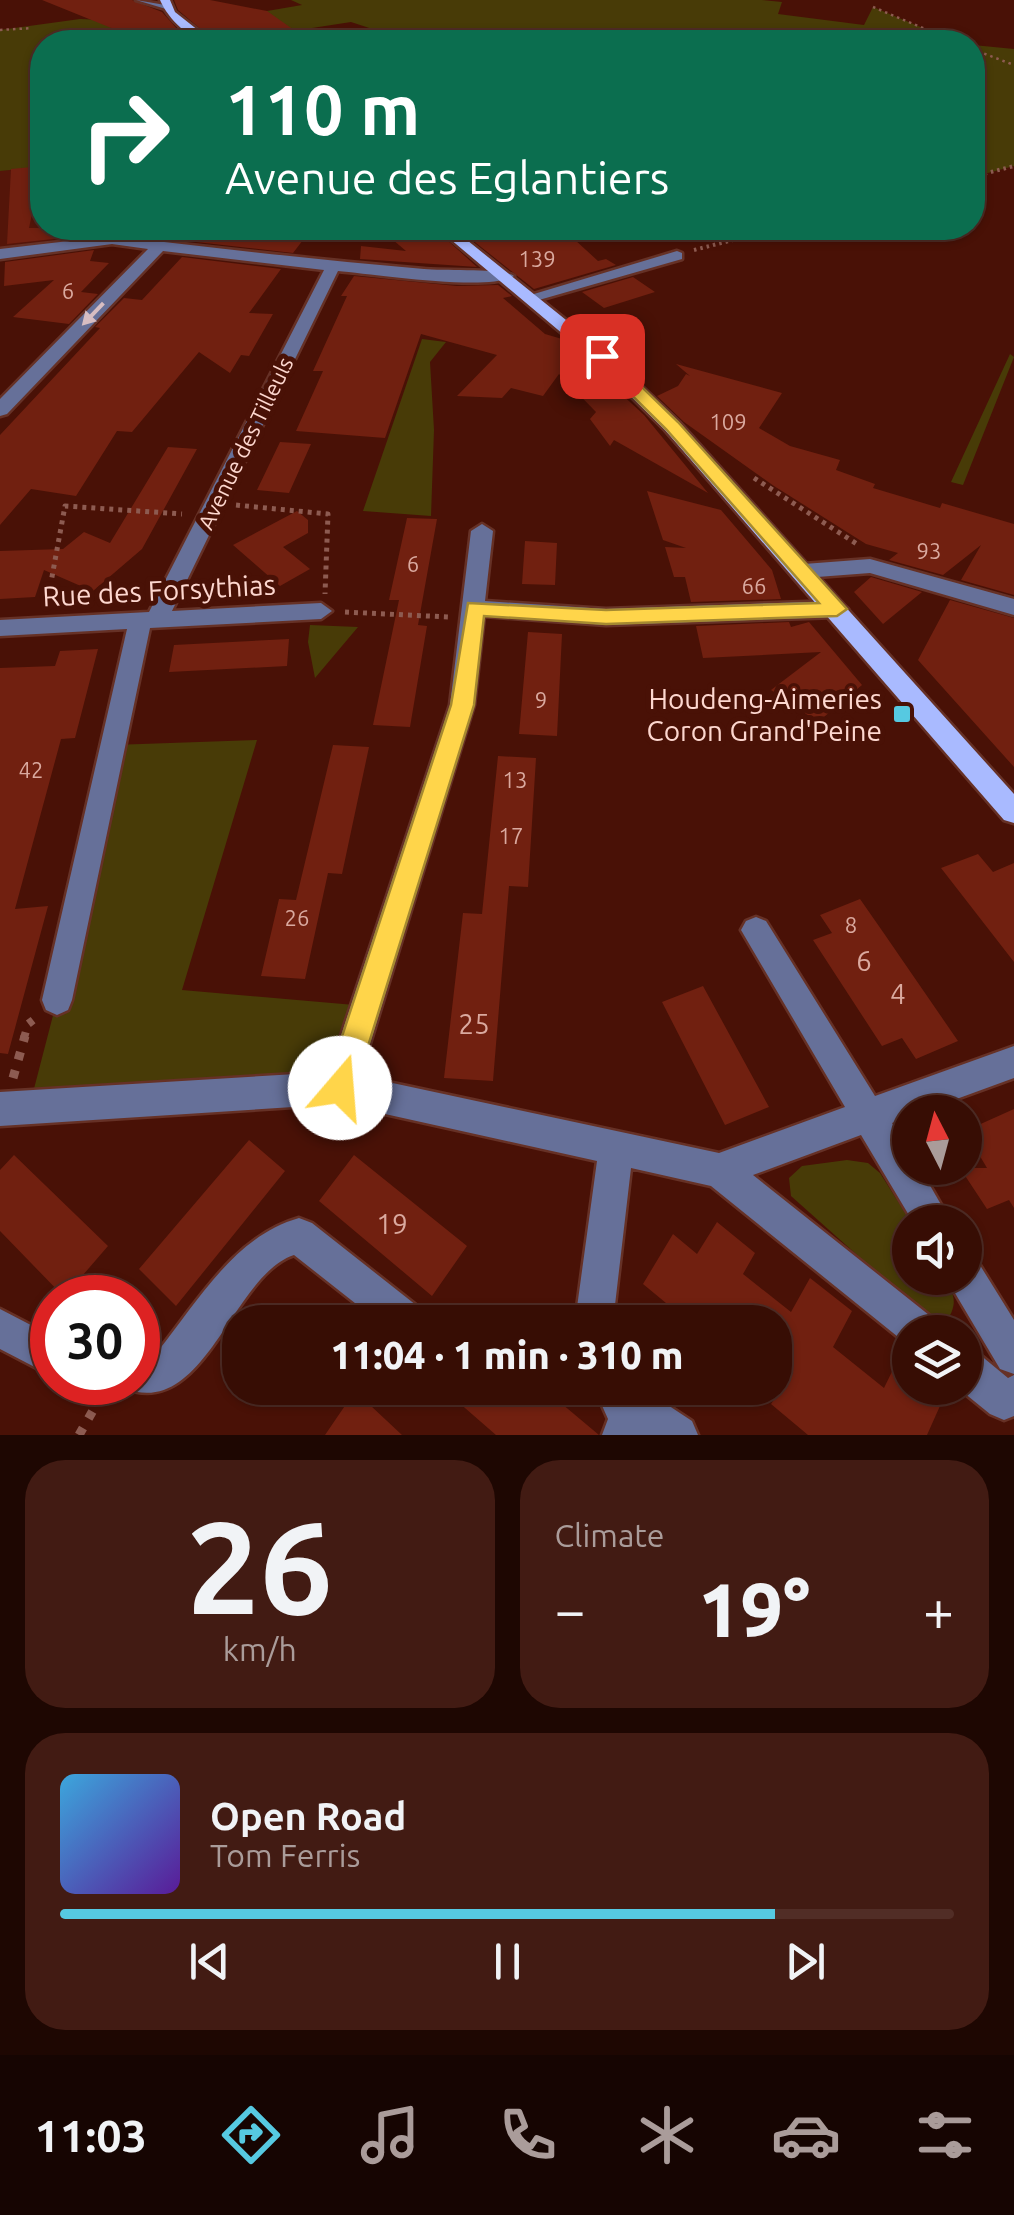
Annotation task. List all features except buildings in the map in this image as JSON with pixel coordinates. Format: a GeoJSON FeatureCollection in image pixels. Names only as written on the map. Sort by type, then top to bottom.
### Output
{"type":"FeatureCollection","features":[{"type":"Feature","properties":{"kind":"main road"},"geometry":{"type":"LineString","coordinates":[[166,3],[195,30]]}},
{"type":"Feature","properties":{"kind":"main road"},"geometry":{"type":"LineString","coordinates":[[459,240],[532,296],[672,426],[1014,812]]}},
{"type":"Feature","properties":{"kind":"street"},"geometry":{"type":"LineString","coordinates":[[141,0],[166,3]]}},
{"type":"Feature","properties":{"kind":"street"},"geometry":{"type":"LineString","coordinates":[[0,254],[112,240],[333,266],[474,278],[506,276]]}},
{"type":"Feature","properties":{"kind":"street"},"geometry":{"type":"LineString","coordinates":[[0,410],[161,244]]}},
{"type":"Feature","properties":{"kind":"street"},"geometry":{"type":"LineString","coordinates":[[532,296],[677,256]]}},
{"type":"Feature","properties":{"kind":"street"},"geometry":{"type":"LineString","coordinates":[[458,274],[459,266],[484,259]]}},
{"type":"Feature","properties":{"kind":"street","name":"Avenue des Tilleuls"},"geometry":{"type":"LineString","coordinates":[[57,1000],[148,620],[212,509],[333,266]]}},
{"type":"Feature","properties":{"kind":"street"},"geometry":{"type":"LineString","coordinates":[[340,1088],[462,705],[482,532]]}},
{"type":"Feature","properties":{"kind":"street"},"geometry":{"type":"LineString","coordinates":[[804,571],[870,566],[1014,607]]}},
{"type":"Feature","properties":{"kind":"street"},"geometry":{"type":"LineString","coordinates":[[474,613],[606,617],[837,609]]}},
{"type":"Feature","properties":{"kind":"street","name":"Rue des Forsythias"},"geometry":{"type":"LineString","coordinates":[[0,628],[321,612]]}},
{"type":"Feature","properties":{"kind":"street"},"geometry":{"type":"LineString","coordinates":[[756,930],[923,1205]]}},
{"type":"Feature","properties":{"kind":"street"},"geometry":{"type":"LineString","coordinates":[[719,1170],[1014,1062]]}},
{"type":"Feature","properties":{"kind":"street"},"geometry":{"type":"LineString","coordinates":[[2,1110],[340,1088],[719,1170],[900,1315]]}},
{"type":"Feature","properties":{"kind":"street"},"geometry":{"type":"LineString","coordinates":[[596,1305],[616,1147]]}},
{"type":"Feature","properties":{"kind":"street"},"geometry":{"type":"LineString","coordinates":[[160,1370],[168,1369],[258,1256],[278,1242],[299,1236],[386,1305]]}},
{"type":"Feature","properties":{"kind":"street"},"geometry":{"type":"LineString","coordinates":[[977,1295],[1014,1355]]}},
{"type":"Feature","properties":{"kind":"street"},"geometry":{"type":"LineString","coordinates":[[0,1328],[30,1345]]}},
{"type":"Feature","properties":{"kind":"street"},"geometry":{"type":"LineString","coordinates":[[982,1382],[1004,1400],[1014,1395]]}},
{"type":"Feature","properties":{"kind":"street"},"geometry":{"type":"LineString","coordinates":[[622,1405],[629,1419],[622,1435]]}},
{"type":"Feature","properties":{"kind":"street"},"geometry":{"type":"LineString","coordinates":[[636,1405],[678,1435]]}},
{"type":"Feature","properties":{"kind":"path"},"geometry":{"type":"LineString","coordinates":[[874,7],[928,30]]}},
{"type":"Feature","properties":{"kind":"path"},"geometry":{"type":"LineString","coordinates":[[0,30],[32,28]]}},
{"type":"Feature","properties":{"kind":"path"},"geometry":{"type":"LineString","coordinates":[[985,54],[1014,64]]}},
{"type":"Feature","properties":{"kind":"path"},"geometry":{"type":"LineString","coordinates":[[985,174],[1014,166]]}},
{"type":"Feature","properties":{"kind":"path"},"geometry":{"type":"LineString","coordinates":[[677,256],[736,240]]}},
{"type":"Feature","properties":{"kind":"path"},"geometry":{"type":"LineString","coordinates":[[42,626],[65,506],[328,514],[321,612],[474,613]]}},
{"type":"Feature","properties":{"kind":"path"},"geometry":{"type":"LineString","coordinates":[[2,1110],[28,1024],[57,1000]]}},
{"type":"Feature","properties":{"kind":"path"},"geometry":{"type":"LineString","coordinates":[[79,1435],[96,1405]]}},
{"type":"Feature","properties":{"kind":"shaded area"},"geometry":{"type":"Polygon","coordinates":[[[291,0],[762,0],[782,2],[778,14],[864,25],[873,7],[928,30],[375,30],[351,22],[299,30],[206,30],[197,23],[302,5],[291,0]]]}},
{"type":"Feature","properties":{"kind":"shaded area"},"geometry":{"type":"Polygon","coordinates":[[[80,19],[102,20],[114,30],[30,30],[30,168],[0,171],[0,30],[80,19]]]}},
{"type":"Feature","properties":{"kind":"shaded area"},"geometry":{"type":"Polygon","coordinates":[[[985,46],[1014,49],[1014,166],[985,174],[985,46]]]}},
{"type":"Feature","properties":{"kind":"shaded area"},"geometry":{"type":"Polygon","coordinates":[[[30,168],[30,240],[62,240],[60,246],[0,254],[0,171],[30,168]]]}},
{"type":"Feature","properties":{"kind":"shaded area"},"geometry":{"type":"Polygon","coordinates":[[[422,339],[446,342],[430,362],[434,430],[431,516],[363,511],[422,339]]]}},
{"type":"Feature","properties":{"kind":"shaded area"},"geometry":{"type":"Polygon","coordinates":[[[1010,354],[1014,357],[963,485],[951,482],[1010,354]]]}},
{"type":"Feature","properties":{"kind":"shaded area"},"geometry":{"type":"Polygon","coordinates":[[[310,625],[358,627],[315,678],[308,642],[310,625]]]}},
{"type":"Feature","properties":{"kind":"shaded area"},"geometry":{"type":"Polygon","coordinates":[[[257,740],[182,990],[366,1006],[340,1088],[29,1108],[113,745],[257,740]]]}},
{"type":"Feature","properties":{"kind":"shaded area"},"geometry":{"type":"Polygon","coordinates":[[[847,1160],[868,1163],[880,1173],[900,1205],[892,1205],[892,1286],[791,1196],[789,1178],[802,1166],[847,1160]]]}},
{"type":"Feature","properties":{"kind":"shaded area"},"geometry":{"type":"Polygon","coordinates":[[[902,1295],[953,1295],[950,1315],[924,1315],[902,1295]]]}},
{"type":"Feature","properties":{"kind":"place","name":"Houdeng-Aimeries Coron Grand'Peine"},"geometry":{"type":"Point","coordinates":[902,714]}},
{"type":"Feature","properties":{"kind":"route"},"geometry":{"type":"LineString","coordinates":[[340,1088],[462,705],[475,608],[606,617],[837,609],[672,426],[602,356]]}}]}
